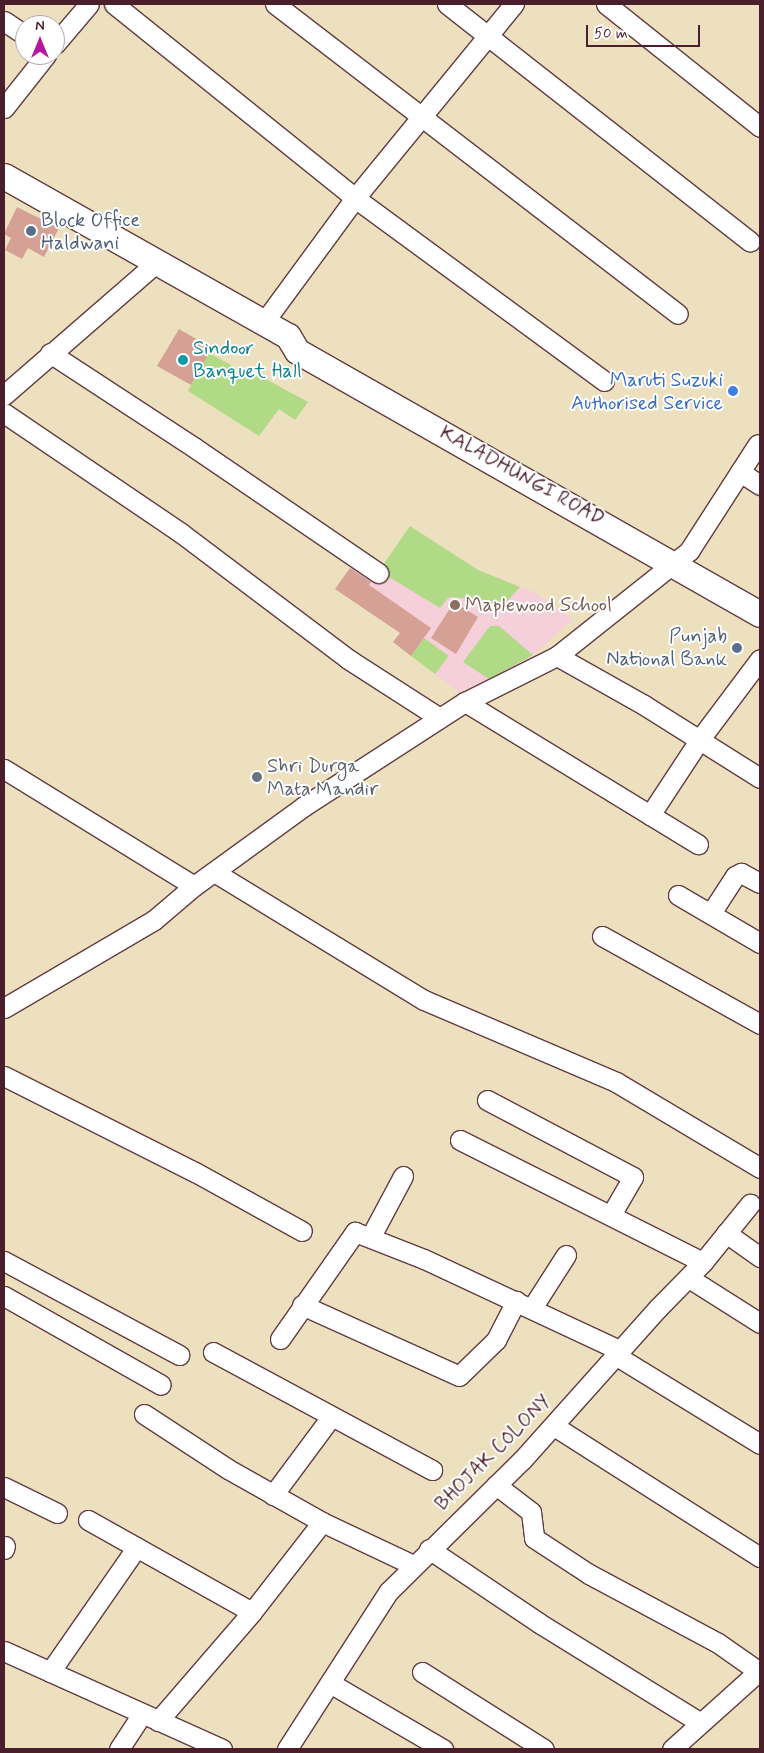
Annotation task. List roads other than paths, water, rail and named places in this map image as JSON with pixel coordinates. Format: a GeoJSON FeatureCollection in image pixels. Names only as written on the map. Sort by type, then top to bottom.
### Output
{"type":"FeatureCollection","features":[{"type":"Feature","properties":{"kind":"main road","name":"KALADHUNGI ROAD"},"geometry":{"type":"LineString","coordinates":[[4,176],[288,336],[297,350],[527,469],[683,558],[760,594]]}},
{"type":"Feature","properties":{"kind":"main road","name":"KALADHUNGI ROAD"},"geometry":{"type":"LineString","coordinates":[[683,558],[760,614]]}},
{"type":"Feature","properties":{"kind":"street"},"geometry":{"type":"LineString","coordinates":[[65,32],[89,4]]}},
{"type":"Feature","properties":{"kind":"street"},"geometry":{"type":"LineString","coordinates":[[114,4],[355,198],[604,382]]}},
{"type":"Feature","properties":{"kind":"street"},"geometry":{"type":"LineString","coordinates":[[275,4],[422,115],[678,314]]}},
{"type":"Feature","properties":{"kind":"street"},"geometry":{"type":"LineString","coordinates":[[447,4],[750,242]]}},
{"type":"Feature","properties":{"kind":"street"},"geometry":{"type":"LineString","coordinates":[[264,322],[355,198],[514,4]]}},
{"type":"Feature","properties":{"kind":"street"},"geometry":{"type":"LineString","coordinates":[[606,4],[760,127]]}},
{"type":"Feature","properties":{"kind":"street"},"geometry":{"type":"LineString","coordinates":[[4,21],[15,28]]}},
{"type":"Feature","properties":{"kind":"street"},"geometry":{"type":"LineString","coordinates":[[4,108],[38,65]]}},
{"type":"Feature","properties":{"kind":"street"},"geometry":{"type":"LineString","coordinates":[[4,394],[157,262]]}},
{"type":"Feature","properties":{"kind":"street"},"geometry":{"type":"LineString","coordinates":[[50,353],[378,573]]}},
{"type":"Feature","properties":{"kind":"street"},"geometry":{"type":"LineString","coordinates":[[4,413],[180,533],[348,658],[440,718]]}},
{"type":"Feature","properties":{"kind":"street"},"geometry":{"type":"LineString","coordinates":[[4,1008],[154,920],[194,886],[312,801],[465,702],[556,656],[683,558],[758,444]]}},
{"type":"Feature","properties":{"kind":"street"},"geometry":{"type":"LineString","coordinates":[[740,472],[760,484]]}},
{"type":"Feature","properties":{"kind":"street"},"geometry":{"type":"LineString","coordinates":[[556,656],[700,739],[760,778]]}},
{"type":"Feature","properties":{"kind":"street"},"geometry":{"type":"LineString","coordinates":[[650,815],[700,739],[760,660]]}},
{"type":"Feature","properties":{"kind":"street"},"geometry":{"type":"LineString","coordinates":[[465,702],[698,844]]}},
{"type":"Feature","properties":{"kind":"street"},"geometry":{"type":"LineString","coordinates":[[4,769],[194,886]]}},
{"type":"Feature","properties":{"kind":"street"},"geometry":{"type":"LineString","coordinates":[[214,872],[424,1000],[616,1082],[760,1168]]}},
{"type":"Feature","properties":{"kind":"street"},"geometry":{"type":"LineString","coordinates":[[711,913],[735,876],[741,874],[760,883]]}},
{"type":"Feature","properties":{"kind":"street"},"geometry":{"type":"LineString","coordinates":[[678,895],[760,943]]}},
{"type":"Feature","properties":{"kind":"street"},"geometry":{"type":"LineString","coordinates":[[602,936],[760,1024]]}},
{"type":"Feature","properties":{"kind":"street"},"geometry":{"type":"LineString","coordinates":[[4,1076],[195,1172],[302,1231]]}},
{"type":"Feature","properties":{"kind":"street"},"geometry":{"type":"LineString","coordinates":[[487,1100],[633,1177],[611,1215]]}},
{"type":"Feature","properties":{"kind":"street"},"geometry":{"type":"LineString","coordinates":[[460,1140],[703,1262]]}},
{"type":"Feature","properties":{"kind":"street"},"geometry":{"type":"LineString","coordinates":[[371,1236],[404,1176]]}},
{"type":"Feature","properties":{"kind":"street","name":"BHOJAK COLONY"},"geometry":{"type":"LineString","coordinates":[[287,1749],[389,1592],[413,1565],[554,1426],[617,1353],[689,1278],[750,1204]]}},
{"type":"Feature","properties":{"kind":"street"},"geometry":{"type":"LineString","coordinates":[[280,1339],[350,1236],[355,1232],[371,1236],[524,1304],[617,1353],[760,1444]]}},
{"type":"Feature","properties":{"kind":"street"},"geometry":{"type":"LineString","coordinates":[[726,1233],[760,1257]]}},
{"type":"Feature","properties":{"kind":"street"},"geometry":{"type":"LineString","coordinates":[[302,1305],[459,1376],[496,1340],[566,1255]]}},
{"type":"Feature","properties":{"kind":"street"},"geometry":{"type":"LineString","coordinates":[[4,1261],[180,1355]]}},
{"type":"Feature","properties":{"kind":"street"},"geometry":{"type":"LineString","coordinates":[[689,1278],[760,1323]]}},
{"type":"Feature","properties":{"kind":"street"},"geometry":{"type":"LineString","coordinates":[[4,1296],[161,1385]]}},
{"type":"Feature","properties":{"kind":"street"},"geometry":{"type":"LineString","coordinates":[[213,1352],[432,1470]]}},
{"type":"Feature","properties":{"kind":"street"},"geometry":{"type":"LineString","coordinates":[[144,1414],[273,1495],[322,1522],[413,1565]]}},
{"type":"Feature","properties":{"kind":"street"},"geometry":{"type":"LineString","coordinates":[[273,1495],[331,1417]]}},
{"type":"Feature","properties":{"kind":"street"},"geometry":{"type":"LineString","coordinates":[[554,1426],[760,1557]]}},
{"type":"Feature","properties":{"kind":"street"},"geometry":{"type":"LineString","coordinates":[[496,1485],[531,1512],[534,1538],[588,1574],[718,1643],[759,1671],[672,1749]]}},
{"type":"Feature","properties":{"kind":"street"},"geometry":{"type":"LineString","coordinates":[[4,1487],[57,1513]]}},
{"type":"Feature","properties":{"kind":"street"},"geometry":{"type":"LineString","coordinates":[[88,1520],[252,1612]]}},
{"type":"Feature","properties":{"kind":"street"},"geometry":{"type":"LineString","coordinates":[[119,1749],[252,1612],[322,1522]]}},
{"type":"Feature","properties":{"kind":"street"},"geometry":{"type":"LineString","coordinates":[[50,1672],[137,1547]]}},
{"type":"Feature","properties":{"kind":"street"},"geometry":{"type":"LineString","coordinates":[[429,1549],[539,1623],[701,1724]]}},
{"type":"Feature","properties":{"kind":"street"},"geometry":{"type":"LineString","coordinates":[[4,1651],[222,1749]]}},
{"type":"Feature","properties":{"kind":"street"},"geometry":{"type":"LineString","coordinates":[[422,1672],[544,1749]]}},
{"type":"Feature","properties":{"kind":"street"},"geometry":{"type":"LineString","coordinates":[[330,1683],[443,1749]]}},
{"type":"Feature","properties":{"kind":"place","name":"Block Office Haldwani"},"geometry":{"type":"Point","coordinates":[31,231]}},
{"type":"Feature","properties":{"kind":"place","name":"Sindoor Banquet Hall"},"geometry":{"type":"Point","coordinates":[183,360]}},
{"type":"Feature","properties":{"kind":"place","name":"Maruti Suzuki Authorised Service"},"geometry":{"type":"Point","coordinates":[733,391]}},
{"type":"Feature","properties":{"kind":"place","name":"Maplewood School"},"geometry":{"type":"Point","coordinates":[455,605]}},
{"type":"Feature","properties":{"kind":"place","name":"Punjab National Bank"},"geometry":{"type":"Point","coordinates":[737,648]}},
{"type":"Feature","properties":{"kind":"place","name":"Shri Durga Mata Mandir"},"geometry":{"type":"Point","coordinates":[257,777]}}]}
